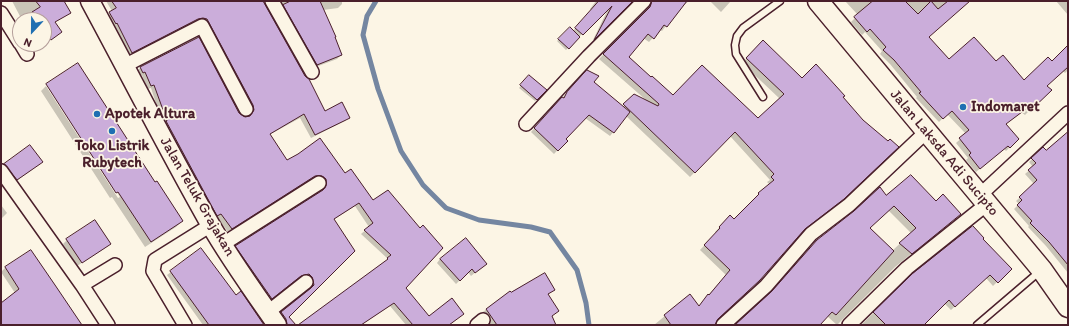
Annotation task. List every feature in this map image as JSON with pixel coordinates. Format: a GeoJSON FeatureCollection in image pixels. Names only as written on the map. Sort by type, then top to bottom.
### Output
{"type":"FeatureCollection","features":[{"type":"Feature","properties":{"kind":"main road","name":"Jalan Laksda Adi Sucipto"},"geometry":{"type":"LineString","coordinates":[[818,1],[1042,270],[1068,307]]}},
{"type":"Feature","properties":{"kind":"street","name":"Jalan Teluk Grajakan"},"geometry":{"type":"LineString","coordinates":[[92,1],[124,66],[211,225],[245,280],[273,318]]}},
{"type":"Feature","properties":{"kind":"street"},"geometry":{"type":"LineString","coordinates":[[272,1],[312,72]]}},
{"type":"Feature","properties":{"kind":"street"},"geometry":{"type":"LineString","coordinates":[[526,124],[589,56],[644,1]]}},
{"type":"Feature","properties":{"kind":"street"},"geometry":{"type":"LineString","coordinates":[[1,13],[12,30]]}},
{"type":"Feature","properties":{"kind":"street"},"geometry":{"type":"LineString","coordinates":[[124,66],[202,26],[246,109]]}},
{"type":"Feature","properties":{"kind":"street"},"geometry":{"type":"LineString","coordinates":[[849,325],[907,268],[983,200],[1068,113]]}},
{"type":"Feature","properties":{"kind":"street"},"geometry":{"type":"LineString","coordinates":[[723,325],[766,286],[811,234],[849,204],[926,132]]}},
{"type":"Feature","properties":{"kind":"street"},"geometry":{"type":"LineString","coordinates":[[1,171],[82,285],[108,325]]}},
{"type":"Feature","properties":{"kind":"street"},"geometry":{"type":"LineString","coordinates":[[223,244],[319,183]]}},
{"type":"Feature","properties":{"kind":"street"},"geometry":{"type":"LineString","coordinates":[[185,325],[153,271],[154,263],[156,260],[211,225]]}},
{"type":"Feature","properties":{"kind":"street"},"geometry":{"type":"LineString","coordinates":[[82,285],[115,265]]}},
{"type":"Feature","properties":{"kind":"street"},"geometry":{"type":"LineString","coordinates":[[273,318],[306,282]]}},
{"type":"Feature","properties":{"kind":"lane"},"geometry":{"type":"LineString","coordinates":[[763,97],[736,54],[735,45],[738,33],[743,28],[780,1]]}},
{"type":"Feature","properties":{"kind":"lane"},"geometry":{"type":"LineString","coordinates":[[977,325],[1042,270]]}},
{"type":"Feature","properties":{"kind":"building"},"geometry":{"type":"Polygon","coordinates":[[[36,1],[64,1],[71,13],[55,22],[62,32],[52,39],[52,12],[32,12],[40,7],[36,1]]]}},
{"type":"Feature","properties":{"kind":"building"},"geometry":{"type":"Polygon","coordinates":[[[112,1],[263,1],[305,76],[309,79],[325,111],[342,102],[350,118],[315,135],[304,114],[270,134],[287,160],[320,138],[345,173],[351,169],[373,200],[388,190],[420,228],[423,225],[443,248],[406,288],[429,316],[452,298],[464,314],[449,325],[413,325],[394,303],[361,325],[298,325],[388,259],[387,258],[391,255],[364,230],[373,223],[359,203],[334,219],[355,251],[289,317],[296,325],[287,325],[286,319],[281,312],[314,285],[312,277],[309,274],[301,276],[272,299],[235,246],[323,190],[326,186],[326,179],[322,176],[315,176],[232,229],[221,214],[217,216],[166,121],[154,85],[151,86],[145,72],[143,73],[140,67],[199,37],[239,113],[245,117],[250,116],[254,110],[253,105],[207,19],[198,19],[132,53],[117,23],[116,24],[109,12],[116,8],[112,1]]]}},
{"type":"Feature","properties":{"kind":"building"},"geometry":{"type":"Polygon","coordinates":[[[291,1],[320,1],[336,37],[342,55],[317,65],[283,5],[291,1]]]}},
{"type":"Feature","properties":{"kind":"building"},"geometry":{"type":"Polygon","coordinates":[[[599,1],[633,1],[594,40],[612,6],[583,35],[575,28],[599,1]]]}},
{"type":"Feature","properties":{"kind":"building"},"geometry":{"type":"Polygon","coordinates":[[[652,1],[687,1],[667,27],[664,25],[654,39],[648,34],[629,57],[673,95],[702,65],[758,118],[784,94],[746,58],[763,40],[802,78],[816,64],[845,96],[843,97],[863,120],[888,141],[890,139],[899,147],[844,199],[805,229],[760,280],[718,319],[715,325],[671,325],[664,315],[690,294],[699,306],[730,270],[704,245],[730,215],[734,219],[759,194],[758,193],[774,180],[771,177],[774,174],[735,132],[695,173],[623,104],[634,94],[658,106],[659,104],[603,54],[650,7],[652,1]]]}},
{"type":"Feature","properties":{"kind":"building"},"geometry":{"type":"Polygon","coordinates":[[[873,1],[905,1],[918,14],[931,1],[938,9],[948,1],[970,1],[929,37],[949,59],[974,37],[996,61],[1003,55],[1024,80],[1048,57],[1052,61],[1068,45],[1068,67],[1047,86],[1052,90],[1029,112],[1026,109],[1006,124],[1019,139],[1010,148],[1008,146],[980,169],[969,155],[971,153],[959,138],[969,130],[952,111],[943,119],[919,93],[921,92],[894,60],[883,50],[886,47],[870,29],[867,32],[854,17],[873,1]]]}},
{"type":"Feature","properties":{"kind":"building"},"geometry":{"type":"Polygon","coordinates":[[[570,27],[580,37],[569,49],[558,39],[570,27]]]}},
{"type":"Feature","properties":{"kind":"building"},"geometry":{"type":"Polygon","coordinates":[[[78,63],[155,182],[157,181],[183,221],[151,242],[118,192],[116,193],[46,84],[78,63]]]}},
{"type":"Feature","properties":{"kind":"building"},"geometry":{"type":"Polygon","coordinates":[[[587,70],[599,76],[594,82],[630,112],[614,133],[589,115],[566,139],[568,141],[558,151],[534,128],[562,97],[564,98],[567,92],[587,70]]]}},
{"type":"Feature","properties":{"kind":"building"},"geometry":{"type":"Polygon","coordinates":[[[529,75],[547,90],[537,100],[520,85],[529,75]]]}},
{"type":"Feature","properties":{"kind":"building"},"geometry":{"type":"Polygon","coordinates":[[[1068,132],[1068,265],[1049,242],[1030,223],[1032,221],[1017,205],[1022,200],[1019,197],[1037,180],[1028,170],[1036,163],[1031,158],[1043,147],[1046,150],[1068,132]]]}},
{"type":"Feature","properties":{"kind":"building"},"geometry":{"type":"Polygon","coordinates":[[[30,145],[43,162],[17,180],[4,164],[30,145]]]}},
{"type":"Feature","properties":{"kind":"building"},"geometry":{"type":"Polygon","coordinates":[[[911,175],[936,201],[943,194],[961,214],[912,254],[899,243],[916,228],[894,206],[870,228],[894,251],[836,315],[832,312],[820,325],[735,325],[772,291],[817,240],[854,211],[880,187],[886,195],[911,175]]]}},
{"type":"Feature","properties":{"kind":"building"},"geometry":{"type":"Polygon","coordinates":[[[95,220],[111,244],[82,263],[66,239],[95,220]]]}},
{"type":"Feature","properties":{"kind":"building"},"geometry":{"type":"Polygon","coordinates":[[[973,226],[984,238],[983,239],[1012,269],[998,283],[990,275],[955,307],[949,300],[924,325],[886,325],[873,312],[912,274],[973,226]]]}},
{"type":"Feature","properties":{"kind":"building"},"geometry":{"type":"Polygon","coordinates":[[[466,238],[487,264],[475,273],[472,269],[460,281],[440,259],[466,238]]]}},
{"type":"Feature","properties":{"kind":"building"},"geometry":{"type":"Polygon","coordinates":[[[201,248],[236,295],[241,291],[264,325],[209,325],[170,271],[201,248]]]}},
{"type":"Feature","properties":{"kind":"building"},"geometry":{"type":"Polygon","coordinates":[[[31,250],[82,325],[1,325],[1,303],[19,289],[5,267],[31,250]]]}},
{"type":"Feature","properties":{"kind":"building"},"geometry":{"type":"Polygon","coordinates":[[[545,273],[555,290],[548,294],[559,311],[552,316],[556,325],[497,325],[486,309],[510,291],[511,292],[545,273]]]}},
{"type":"Feature","properties":{"kind":"waterway"},"geometry":{"type":"LineString","coordinates":[[376,1],[367,16],[363,35],[378,89],[401,151],[423,185],[446,208],[479,220],[531,227],[550,232],[577,270],[586,303],[589,325]]}},
{"type":"Feature","properties":{"kind":"place","name":"Indomaret"},"geometry":{"type":"Point","coordinates":[963,107]}},
{"type":"Feature","properties":{"kind":"place","name":"Apotek Altura"},"geometry":{"type":"Point","coordinates":[97,114]}},
{"type":"Feature","properties":{"kind":"place","name":"Toko Listrik Rubytech"},"geometry":{"type":"Point","coordinates":[112,131]}}]}
